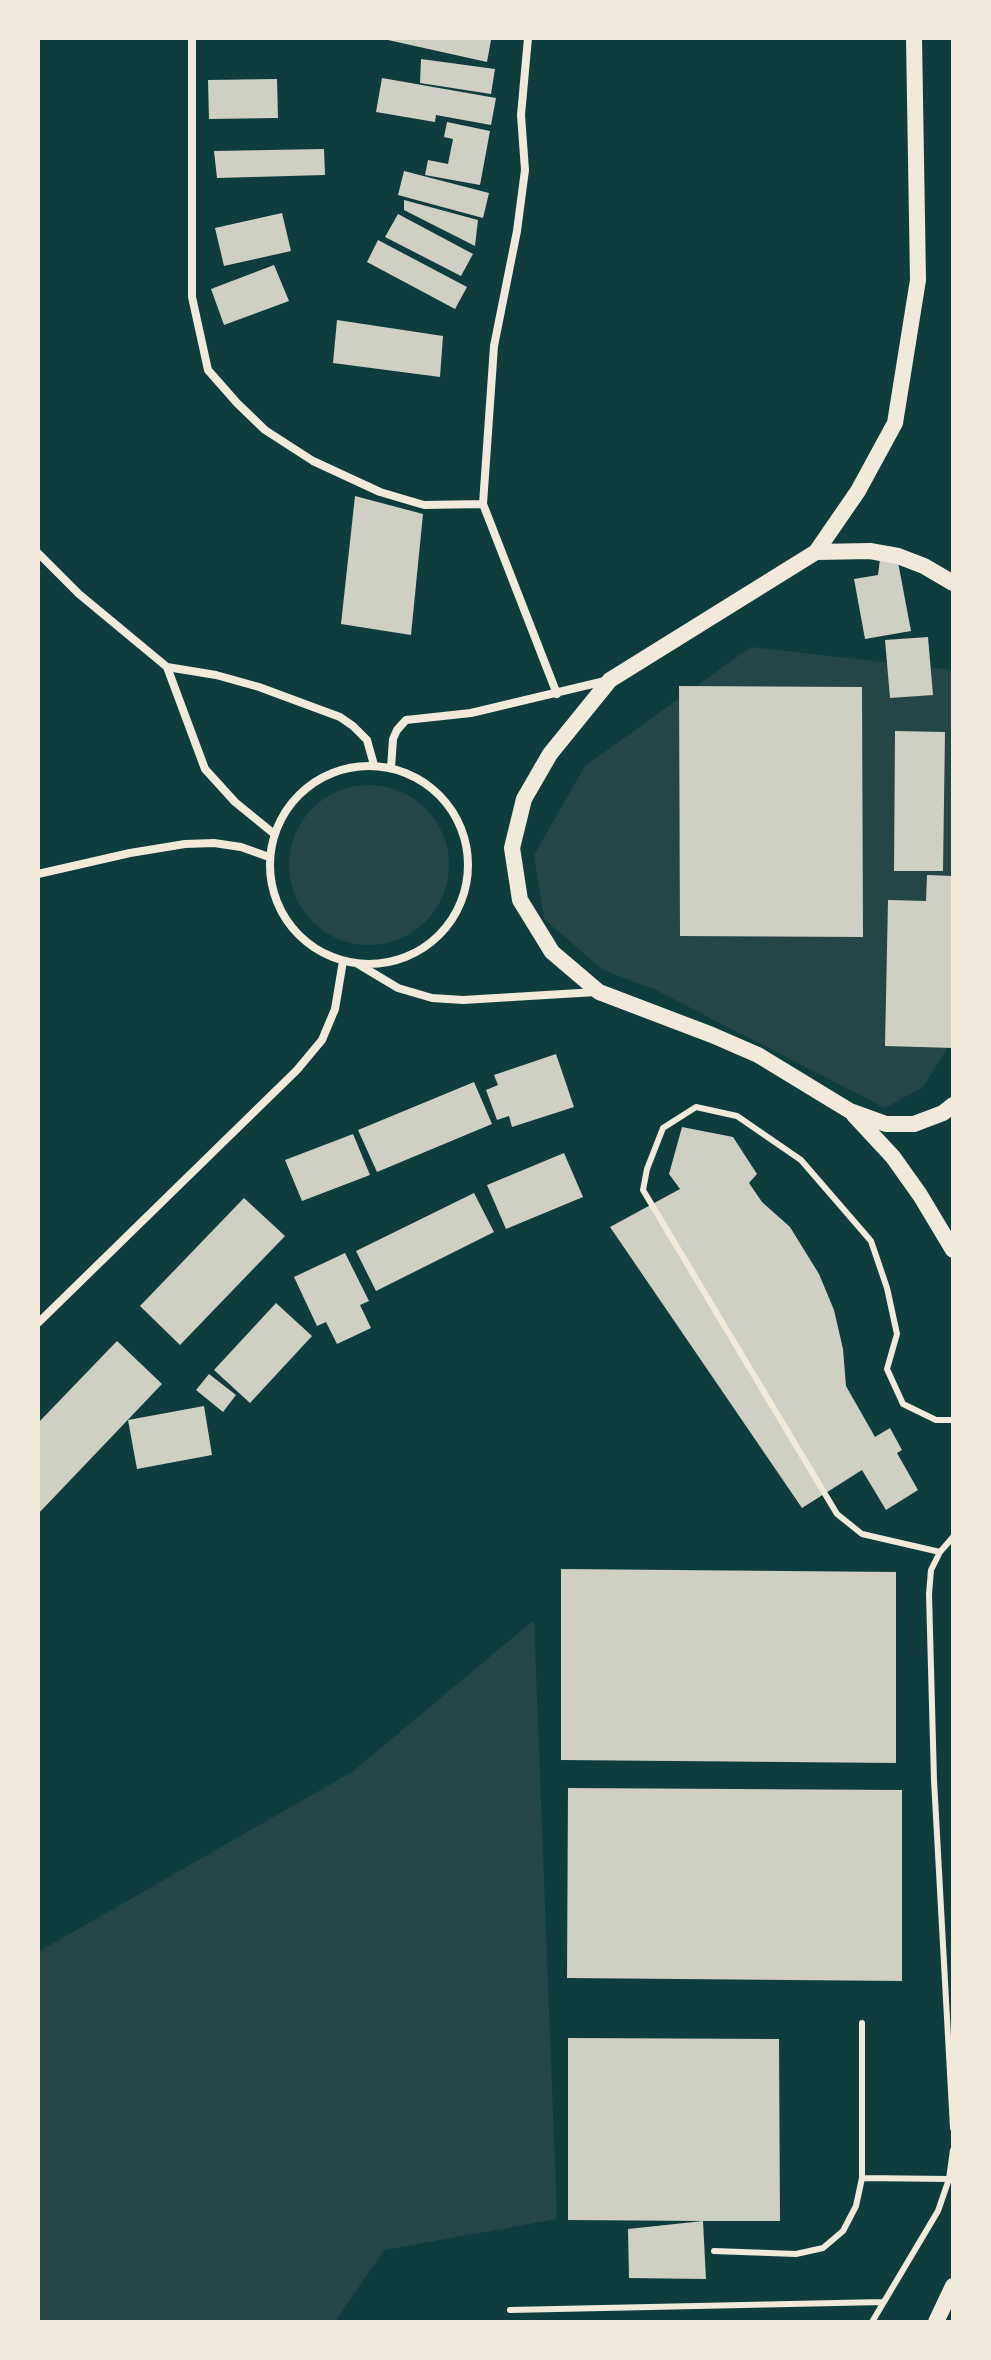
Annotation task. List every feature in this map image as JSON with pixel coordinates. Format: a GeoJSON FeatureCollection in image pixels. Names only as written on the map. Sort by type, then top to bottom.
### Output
{"type":"FeatureCollection","features":[{"type":"Feature","properties":{"kind":"main road"},"geometry":{"type":"LineString","coordinates":[[914,38],[918,280],[895,423],[858,491],[816,552],[610,680],[550,754],[524,799],[512,848],[520,900],[552,952],[599,992],[758,1055],[850,1111],[886,1124],[914,1124],[943,1113],[953,1105]]}},
{"type":"Feature","properties":{"kind":"main road"},"geometry":{"type":"LineString","coordinates":[[816,552],[870,551],[898,556],[924,566],[953,583]]}},
{"type":"Feature","properties":{"kind":"main road"},"geometry":{"type":"LineString","coordinates":[[850,1111],[893,1157],[953,1250]]}},
{"type":"Feature","properties":{"kind":"main road"},"geometry":{"type":"LineString","coordinates":[[936,2322],[953,2286]]}},
{"type":"Feature","properties":{"kind":"street"},"geometry":{"type":"LineString","coordinates":[[192,38],[192,297],[208,370],[265,430],[313,461],[380,492],[424,505],[483,504]]}},
{"type":"Feature","properties":{"kind":"street"},"geometry":{"type":"LineString","coordinates":[[528,38],[521,115],[525,170],[517,231],[494,346],[483,504],[557,694]]}},
{"type":"Feature","properties":{"kind":"street"},"geometry":{"type":"LineString","coordinates":[[38,553],[79,594],[167,667],[205,769],[235,802],[273,833]]}},
{"type":"Feature","properties":{"kind":"street"},"geometry":{"type":"LineString","coordinates":[[167,667],[216,675],[259,687],[340,717],[367,740],[374,765]]}},
{"type":"Feature","properties":{"kind":"street"},"geometry":{"type":"LineString","coordinates":[[391,768],[393,739],[406,720],[471,713],[610,680]]}},
{"type":"Feature","properties":{"kind":"street"},"geometry":{"type":"LineString","coordinates":[[374,765],[391,768],[417,777],[439,794],[456,816],[466,841],[467,882],[452,920],[434,941],[411,955],[385,963],[357,964],[317,950],[296,933],[280,910],[271,884],[269,857],[273,833],[288,805],[312,782],[341,769],[374,765]]}},
{"type":"Feature","properties":{"kind":"street"},"geometry":{"type":"LineString","coordinates":[[38,874],[185,844],[214,843],[241,847],[269,857]]}},
{"type":"Feature","properties":{"kind":"street"},"geometry":{"type":"LineString","coordinates":[[38,1323],[297,1070],[322,1040],[335,1009],[343,961]]}},
{"type":"Feature","properties":{"kind":"street"},"geometry":{"type":"LineString","coordinates":[[357,964],[398,988],[432,998],[463,1000],[599,992]]}},
{"type":"Feature","properties":{"kind":"lane"},"geometry":{"type":"LineString","coordinates":[[940,1552],[862,1534],[837,1514],[643,1190],[647,1169],[663,1128],[696,1107],[737,1116],[801,1160],[871,1241],[887,1288],[897,1334],[887,1369],[903,1404],[936,1420],[953,1420]]}},
{"type":"Feature","properties":{"kind":"lane"},"geometry":{"type":"LineString","coordinates":[[953,1537],[940,1552],[931,1570],[929,1594],[934,1780],[953,2128]]}},
{"type":"Feature","properties":{"kind":"lane"},"geometry":{"type":"LineString","coordinates":[[714,2251],[796,2254],[823,2248],[843,2231],[856,2206],[862,2178],[862,2023]]}},
{"type":"Feature","properties":{"kind":"lane"},"geometry":{"type":"LineString","coordinates":[[872,2322],[938,2211],[949,2179],[953,2150]]}},
{"type":"Feature","properties":{"kind":"lane"},"geometry":{"type":"LineString","coordinates":[[862,2178],[949,2179]]}},
{"type":"Feature","properties":{"kind":"lane"},"geometry":{"type":"LineString","coordinates":[[510,2310],[883,2302]]}},
{"type":"Feature","properties":{"kind":"shaded area"},"geometry":{"type":"Polygon","coordinates":[[[751,647],[953,670],[953,1039],[923,1087],[885,1108],[656,990],[603,970],[544,919],[534,855],[585,766],[751,647]]]}},
{"type":"Feature","properties":{"kind":"shaded area"},"geometry":{"type":"Polygon","coordinates":[[[369,785],[400,791],[426,808],[443,834],[449,865],[443,896],[426,922],[400,939],[369,945],[338,939],[312,922],[295,896],[289,865],[295,834],[312,808],[338,791],[369,785]]]}},
{"type":"Feature","properties":{"kind":"shaded area"},"geometry":{"type":"Polygon","coordinates":[[[534,1620],[557,2219],[384,2250],[335,2322],[38,2322],[38,1952],[352,1772],[534,1620]]]}},
{"type":"Feature","properties":{"kind":"building"},"geometry":{"type":"Polygon","coordinates":[[[379,38],[480,38],[491,40],[487,62],[379,38]]]}},
{"type":"Feature","properties":{"kind":"building"},"geometry":{"type":"Polygon","coordinates":[[[421,59],[495,69],[491,94],[420,83],[421,59]]]}},
{"type":"Feature","properties":{"kind":"building"},"geometry":{"type":"Polygon","coordinates":[[[382,78],[496,98],[491,125],[436,115],[435,122],[376,112],[382,78]]]}},
{"type":"Feature","properties":{"kind":"building"},"geometry":{"type":"Polygon","coordinates":[[[277,79],[278,118],[209,119],[208,80],[277,79]]]}},
{"type":"Feature","properties":{"kind":"building"},"geometry":{"type":"Polygon","coordinates":[[[447,122],[490,131],[480,185],[425,175],[428,160],[448,164],[453,139],[444,137],[447,122]]]}},
{"type":"Feature","properties":{"kind":"building"},"geometry":{"type":"Polygon","coordinates":[[[324,149],[325,175],[217,178],[214,151],[324,149]]]}},
{"type":"Feature","properties":{"kind":"building"},"geometry":{"type":"Polygon","coordinates":[[[404,171],[489,193],[483,218],[398,195],[404,171]]]}},
{"type":"Feature","properties":{"kind":"building"},"geometry":{"type":"Polygon","coordinates":[[[404,200],[478,220],[475,246],[404,210],[404,200]]]}},
{"type":"Feature","properties":{"kind":"building"},"geometry":{"type":"Polygon","coordinates":[[[282,213],[291,251],[224,266],[215,228],[282,213]]]}},
{"type":"Feature","properties":{"kind":"building"},"geometry":{"type":"Polygon","coordinates":[[[398,214],[473,254],[461,276],[385,237],[398,214]]]}},
{"type":"Feature","properties":{"kind":"building"},"geometry":{"type":"Polygon","coordinates":[[[378,240],[467,287],[455,309],[367,262],[378,240]]]}},
{"type":"Feature","properties":{"kind":"building"},"geometry":{"type":"Polygon","coordinates":[[[274,265],[289,301],[224,325],[211,289],[274,265]]]}},
{"type":"Feature","properties":{"kind":"building"},"geometry":{"type":"Polygon","coordinates":[[[337,320],[443,336],[440,377],[333,363],[337,320]]]}},
{"type":"Feature","properties":{"kind":"building"},"geometry":{"type":"Polygon","coordinates":[[[355,496],[423,514],[411,635],[341,624],[355,496]]]}},
{"type":"Feature","properties":{"kind":"building"},"geometry":{"type":"Polygon","coordinates":[[[880,559],[898,562],[911,631],[865,639],[854,579],[878,575],[880,559]]]}},
{"type":"Feature","properties":{"kind":"building"},"geometry":{"type":"Polygon","coordinates":[[[928,637],[933,695],[890,698],[885,640],[928,637]]]}},
{"type":"Feature","properties":{"kind":"building"},"geometry":{"type":"Polygon","coordinates":[[[679,686],[862,687],[863,937],[680,936],[679,686]]]}},
{"type":"Feature","properties":{"kind":"building"},"geometry":{"type":"Polygon","coordinates":[[[895,731],[945,732],[943,871],[894,871],[895,731]]]}},
{"type":"Feature","properties":{"kind":"building"},"geometry":{"type":"Polygon","coordinates":[[[927,875],[953,876],[953,1048],[885,1046],[888,900],[926,901],[927,875]]]}},
{"type":"Feature","properties":{"kind":"building"},"geometry":{"type":"Polygon","coordinates":[[[556,1054],[574,1107],[512,1127],[509,1116],[497,1120],[486,1090],[498,1085],[494,1075],[556,1054]]]}},
{"type":"Feature","properties":{"kind":"building"},"geometry":{"type":"Polygon","coordinates":[[[474,1082],[492,1124],[377,1172],[358,1130],[474,1082]]]}},
{"type":"Feature","properties":{"kind":"building"},"geometry":{"type":"Polygon","coordinates":[[[682,1127],[733,1137],[757,1174],[749,1183],[762,1202],[790,1227],[819,1274],[834,1310],[843,1349],[846,1386],[875,1437],[890,1428],[902,1450],[897,1453],[918,1490],[886,1510],[862,1470],[802,1508],[610,1227],[680,1189],[669,1174],[682,1127]]]}},
{"type":"Feature","properties":{"kind":"building"},"geometry":{"type":"Polygon","coordinates":[[[353,1134],[370,1175],[302,1201],[285,1160],[353,1134]]]}},
{"type":"Feature","properties":{"kind":"building"},"geometry":{"type":"Polygon","coordinates":[[[564,1153],[583,1197],[506,1229],[487,1185],[564,1153]]]}},
{"type":"Feature","properties":{"kind":"building"},"geometry":{"type":"Polygon","coordinates":[[[474,1193],[494,1232],[376,1291],[356,1251],[474,1193]]]}},
{"type":"Feature","properties":{"kind":"building"},"geometry":{"type":"Polygon","coordinates":[[[244,1198],[285,1236],[180,1345],[140,1306],[244,1198]]]}},
{"type":"Feature","properties":{"kind":"building"},"geometry":{"type":"Polygon","coordinates":[[[345,1253],[369,1301],[360,1305],[371,1328],[337,1344],[326,1322],[317,1326],[294,1277],[345,1253]]]}},
{"type":"Feature","properties":{"kind":"building"},"geometry":{"type":"Polygon","coordinates":[[[276,1303],[312,1336],[250,1403],[214,1370],[276,1303]]]}},
{"type":"Feature","properties":{"kind":"building"},"geometry":{"type":"Polygon","coordinates":[[[117,1341],[162,1384],[38,1514],[38,1423],[117,1341]]]}},
{"type":"Feature","properties":{"kind":"building"},"geometry":{"type":"Polygon","coordinates":[[[209,1374],[236,1395],[223,1412],[196,1390],[209,1374]]]}},
{"type":"Feature","properties":{"kind":"building"},"geometry":{"type":"Polygon","coordinates":[[[204,1406],[212,1455],[137,1469],[128,1420],[204,1406]]]}},
{"type":"Feature","properties":{"kind":"building"},"geometry":{"type":"Polygon","coordinates":[[[561,1569],[896,1572],[896,1763],[561,1760],[561,1569]]]}},
{"type":"Feature","properties":{"kind":"building"},"geometry":{"type":"Polygon","coordinates":[[[568,1788],[902,1790],[902,1981],[567,1978],[568,1788]]]}},
{"type":"Feature","properties":{"kind":"building"},"geometry":{"type":"Polygon","coordinates":[[[568,2038],[779,2039],[780,2221],[568,2220],[568,2038]]]}},
{"type":"Feature","properties":{"kind":"building"},"geometry":{"type":"Polygon","coordinates":[[[703,2221],[706,2279],[629,2278],[628,2229],[703,2221]]]}}]}
